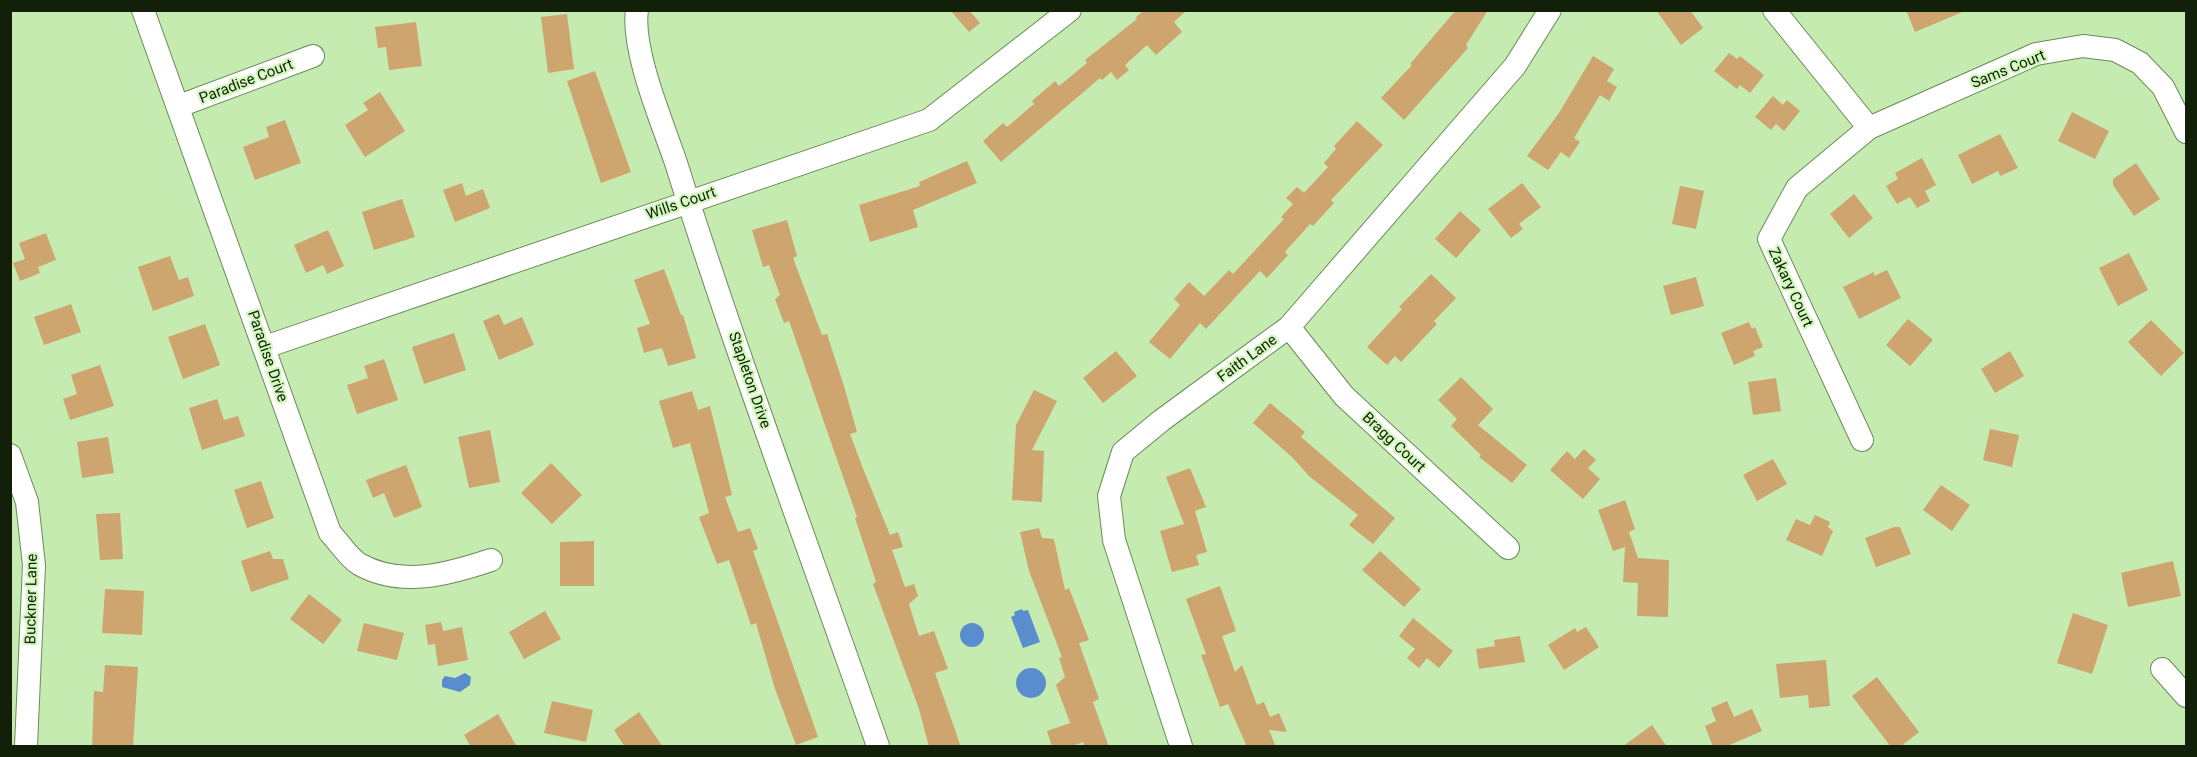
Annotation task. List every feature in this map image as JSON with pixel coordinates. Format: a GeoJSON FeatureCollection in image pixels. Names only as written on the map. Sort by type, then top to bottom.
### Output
{"type":"FeatureCollection","features":[{"type":"Feature","properties":{"kind":"street","name":"Paradise Drive"},"geometry":{"type":"LineString","coordinates":[[143,10],[330,533],[358,563],[387,575],[416,577],[449,574],[491,560]]}},
{"type":"Feature","properties":{"kind":"street","name":"Stapleton Drive"},"geometry":{"type":"LineString","coordinates":[[638,10],[636,20],[642,55],[688,201],[878,747]]}},
{"type":"Feature","properties":{"kind":"street","name":"Wills Court"},"geometry":{"type":"LineString","coordinates":[[265,347],[929,120],[1070,10]]}},
{"type":"Feature","properties":{"kind":"street","name":"Faith Lane"},"geometry":{"type":"LineString","coordinates":[[1181,747],[1114,540],[1109,495],[1123,452],[1162,420],[1289,327],[1515,66],[1550,10]]}},
{"type":"Feature","properties":{"kind":"street"},"geometry":{"type":"LineString","coordinates":[[1774,10],[1869,128]]}},
{"type":"Feature","properties":{"kind":"street","name":"Sams Court"},"geometry":{"type":"LineString","coordinates":[[1869,128],[2036,54],[2083,46],[2115,50],[2140,63],[2163,87],[2187,132]]}},
{"type":"Feature","properties":{"kind":"street","name":"Paradise Court"},"geometry":{"type":"LineString","coordinates":[[179,106],[313,56]]}},
{"type":"Feature","properties":{"kind":"street","name":"Zakary Court"},"geometry":{"type":"LineString","coordinates":[[1862,440],[1769,238],[1797,188],[1869,128]]}},
{"type":"Feature","properties":{"kind":"street","name":"Bragg Court"},"geometry":{"type":"LineString","coordinates":[[1289,327],[1344,396],[1508,548]]}},
{"type":"Feature","properties":{"kind":"street","name":"Buckner Lane"},"geometry":{"type":"LineString","coordinates":[[10,455],[27,502],[34,565],[26,747]]}},
{"type":"Feature","properties":{"kind":"street"},"geometry":{"type":"LineString","coordinates":[[2162,669],[2187,696]]}},
{"type":"Feature","properties":{"kind":"water"},"geometry":{"type":"Polygon","coordinates":[[[1022,609],[1023,611],[1028,610],[1040,642],[1023,648],[1011,617],[1015,615],[1014,612],[1022,609]]]}},
{"type":"Feature","properties":{"kind":"water"},"geometry":{"type":"Polygon","coordinates":[[[972,623],[980,627],[984,635],[980,643],[972,647],[964,643],[960,635],[964,627],[972,623]]]}},
{"type":"Feature","properties":{"kind":"water"},"geometry":{"type":"Polygon","coordinates":[[[1031,668],[1037,669],[1045,677],[1045,689],[1037,697],[1031,698],[1025,697],[1017,689],[1016,683],[1017,677],[1025,669],[1031,668]]]}},
{"type":"Feature","properties":{"kind":"water"},"geometry":{"type":"Polygon","coordinates":[[[465,673],[471,677],[470,685],[460,692],[442,687],[442,680],[445,676],[455,678],[465,673]]]}},
{"type":"Feature","properties":{"kind":"building"},"geometry":{"type":"Polygon","coordinates":[[[950,10],[969,10],[980,23],[969,32],[950,10]]]}},
{"type":"Feature","properties":{"kind":"building"},"geometry":{"type":"Polygon","coordinates":[[[1144,10],[1187,10],[1174,22],[1182,32],[1156,55],[1147,45],[1125,65],[1129,70],[1117,80],[1111,72],[1102,80],[1100,78],[1001,162],[983,141],[1003,123],[1007,127],[1034,104],[1032,101],[1055,81],[1059,86],[1087,63],[1085,60],[1137,19],[1136,17],[1144,10]]]}},
{"type":"Feature","properties":{"kind":"building"},"geometry":{"type":"Polygon","coordinates":[[[1456,10],[1488,10],[1466,45],[1468,48],[1404,120],[1381,98],[1412,65],[1410,64],[1456,10]]]}},
{"type":"Feature","properties":{"kind":"building"},"geometry":{"type":"Polygon","coordinates":[[[1656,10],[1690,10],[1703,28],[1681,45],[1656,10]]]}},
{"type":"Feature","properties":{"kind":"building"},"geometry":{"type":"Polygon","coordinates":[[[1906,10],[1965,10],[1965,11],[1915,32],[1906,10]]]}},
{"type":"Feature","properties":{"kind":"building"},"geometry":{"type":"Polygon","coordinates":[[[567,14],[574,69],[548,73],[541,17],[567,14]]]}},
{"type":"Feature","properties":{"kind":"building"},"geometry":{"type":"Polygon","coordinates":[[[416,22],[422,66],[389,70],[386,47],[378,48],[375,27],[416,22]]]}},
{"type":"Feature","properties":{"kind":"building"},"geometry":{"type":"Polygon","coordinates":[[[1729,53],[1737,59],[1740,56],[1764,75],[1750,93],[1740,85],[1737,89],[1714,71],[1729,53]]]}},
{"type":"Feature","properties":{"kind":"building"},"geometry":{"type":"Polygon","coordinates":[[[1593,56],[1614,69],[1607,81],[1617,87],[1609,101],[1600,95],[1574,138],[1580,142],[1569,158],[1561,152],[1548,170],[1527,156],[1559,113],[1593,56]]]}},
{"type":"Feature","properties":{"kind":"building"},"geometry":{"type":"Polygon","coordinates":[[[595,71],[631,172],[601,183],[567,81],[595,71]]]}},
{"type":"Feature","properties":{"kind":"building"},"geometry":{"type":"Polygon","coordinates":[[[380,92],[405,131],[365,157],[345,125],[368,110],[363,103],[380,92]]]}},
{"type":"Feature","properties":{"kind":"building"},"geometry":{"type":"Polygon","coordinates":[[[1773,96],[1783,105],[1787,100],[1800,111],[1784,131],[1776,124],[1771,130],[1755,117],[1773,96]]]}},
{"type":"Feature","properties":{"kind":"building"},"geometry":{"type":"Polygon","coordinates":[[[2072,112],[2109,131],[2095,159],[2058,141],[2072,112]]]}},
{"type":"Feature","properties":{"kind":"building"},"geometry":{"type":"Polygon","coordinates":[[[285,120],[301,163],[255,180],[243,147],[269,137],[266,127],[285,120]]]}},
{"type":"Feature","properties":{"kind":"building"},"geometry":{"type":"Polygon","coordinates":[[[1357,121],[1383,145],[1331,200],[1334,203],[1313,226],[1310,224],[1285,252],[1288,255],[1267,278],[1260,271],[1206,329],[1200,323],[1170,359],[1149,342],[1180,305],[1174,299],[1189,282],[1204,296],[1229,270],[1233,274],[1284,219],[1281,217],[1293,204],[1286,198],[1297,187],[1304,193],[1328,167],[1324,163],[1336,149],[1334,146],[1357,121]]]}},
{"type":"Feature","properties":{"kind":"building"},"geometry":{"type":"Polygon","coordinates":[[[2000,134],[2018,168],[2000,176],[1998,171],[1972,184],[1958,155],[2000,134]]]}},
{"type":"Feature","properties":{"kind":"building"},"geometry":{"type":"Polygon","coordinates":[[[1922,158],[1936,185],[1925,191],[1930,201],[1917,208],[1910,197],[1897,204],[1886,186],[1898,179],[1895,173],[1922,158]]]}},
{"type":"Feature","properties":{"kind":"building"},"geometry":{"type":"Polygon","coordinates":[[[967,161],[977,183],[913,210],[918,227],[870,242],[859,205],[920,186],[919,182],[967,161]]]}},
{"type":"Feature","properties":{"kind":"building"},"geometry":{"type":"Polygon","coordinates":[[[2136,163],[2160,199],[2134,216],[2113,185],[2113,179],[2136,163]]]}},
{"type":"Feature","properties":{"kind":"building"},"geometry":{"type":"Polygon","coordinates":[[[462,183],[466,196],[483,189],[490,208],[455,222],[443,190],[462,183]]]}},
{"type":"Feature","properties":{"kind":"building"},"geometry":{"type":"Polygon","coordinates":[[[1522,183],[1541,207],[1519,224],[1523,229],[1511,238],[1488,209],[1522,183]]]}},
{"type":"Feature","properties":{"kind":"building"},"geometry":{"type":"Polygon","coordinates":[[[1680,186],[1704,191],[1696,229],[1672,224],[1680,186]]]}},
{"type":"Feature","properties":{"kind":"building"},"geometry":{"type":"Polygon","coordinates":[[[1854,194],[1873,218],[1849,238],[1830,214],[1854,194]]]}},
{"type":"Feature","properties":{"kind":"building"},"geometry":{"type":"Polygon","coordinates":[[[402,199],[415,237],[374,250],[362,212],[402,199]]]}},
{"type":"Feature","properties":{"kind":"building"},"geometry":{"type":"Polygon","coordinates":[[[1460,211],[1481,230],[1456,258],[1435,239],[1460,211]]]}},
{"type":"Feature","properties":{"kind":"building"},"geometry":{"type":"Polygon","coordinates":[[[787,220],[797,256],[793,258],[822,335],[827,334],[844,386],[857,432],[850,434],[890,535],[898,532],[903,547],[892,550],[905,587],[914,584],[918,596],[909,604],[919,636],[934,631],[948,669],[935,673],[961,747],[929,747],[919,709],[873,584],[876,582],[855,518],[857,517],[789,321],[784,323],[775,299],[780,295],[769,265],[763,267],[752,230],[787,220]]]}},
{"type":"Feature","properties":{"kind":"building"},"geometry":{"type":"Polygon","coordinates":[[[328,230],[344,266],[327,274],[323,265],[306,273],[294,245],[328,230]]]}},
{"type":"Feature","properties":{"kind":"building"},"geometry":{"type":"Polygon","coordinates":[[[46,233],[56,260],[38,267],[40,273],[20,281],[13,263],[25,259],[19,243],[46,233]]]}},
{"type":"Feature","properties":{"kind":"building"},"geometry":{"type":"Polygon","coordinates":[[[2129,253],[2148,290],[2118,306],[2099,268],[2129,253]]]}},
{"type":"Feature","properties":{"kind":"building"},"geometry":{"type":"Polygon","coordinates":[[[170,256],[179,280],[188,277],[194,296],[153,311],[138,267],[170,256]]]}},
{"type":"Feature","properties":{"kind":"building"},"geometry":{"type":"Polygon","coordinates":[[[664,269],[681,315],[683,315],[696,358],[668,366],[662,348],[644,353],[637,328],[650,324],[634,280],[664,269]]]}},
{"type":"Feature","properties":{"kind":"building"},"geometry":{"type":"Polygon","coordinates":[[[1887,270],[1901,298],[1859,319],[1843,287],[1874,272],[1874,276],[1887,270]]]}},
{"type":"Feature","properties":{"kind":"building"},"geometry":{"type":"Polygon","coordinates":[[[1431,274],[1456,298],[1434,321],[1437,324],[1401,362],[1395,356],[1387,365],[1367,347],[1402,309],[1399,307],[1431,274]]]}},
{"type":"Feature","properties":{"kind":"building"},"geometry":{"type":"Polygon","coordinates":[[[1696,277],[1704,306],[1671,315],[1663,286],[1696,277]]]}},
{"type":"Feature","properties":{"kind":"building"},"geometry":{"type":"Polygon","coordinates":[[[71,304],[81,332],[44,345],[34,317],[71,304]]]}},
{"type":"Feature","properties":{"kind":"building"},"geometry":{"type":"Polygon","coordinates":[[[499,314],[504,325],[522,317],[534,345],[499,360],[483,321],[499,314]]]}},
{"type":"Feature","properties":{"kind":"building"},"geometry":{"type":"Polygon","coordinates":[[[1908,319],[1933,340],[1910,366],[1886,345],[1908,319]]]}},
{"type":"Feature","properties":{"kind":"building"},"geometry":{"type":"Polygon","coordinates":[[[2151,320],[2184,353],[2161,376],[2128,342],[2151,320]]]}},
{"type":"Feature","properties":{"kind":"building"},"geometry":{"type":"Polygon","coordinates":[[[1749,322],[1752,329],[1755,327],[1763,347],[1753,351],[1755,356],[1734,365],[1721,333],[1749,322]]]}},
{"type":"Feature","properties":{"kind":"building"},"geometry":{"type":"Polygon","coordinates":[[[205,324],[220,365],[183,379],[168,337],[205,324]]]}},
{"type":"Feature","properties":{"kind":"building"},"geometry":{"type":"Polygon","coordinates":[[[454,333],[466,370],[424,384],[412,347],[454,333]]]}},
{"type":"Feature","properties":{"kind":"building"},"geometry":{"type":"Polygon","coordinates":[[[1116,351],[1137,376],[1103,403],[1083,378],[1116,351]]]}},
{"type":"Feature","properties":{"kind":"building"},"geometry":{"type":"Polygon","coordinates":[[[2010,351],[2024,376],[1995,393],[1981,369],[2010,351]]]}},
{"type":"Feature","properties":{"kind":"building"},"geometry":{"type":"Polygon","coordinates":[[[384,359],[398,400],[357,414],[347,385],[368,378],[364,366],[384,359]]]}},
{"type":"Feature","properties":{"kind":"building"},"geometry":{"type":"Polygon","coordinates":[[[100,365],[114,406],[70,420],[63,399],[77,394],[71,375],[100,365]]]}},
{"type":"Feature","properties":{"kind":"building"},"geometry":{"type":"Polygon","coordinates":[[[1461,377],[1493,409],[1478,425],[1527,465],[1512,483],[1479,457],[1481,455],[1451,426],[1457,419],[1438,400],[1461,377]]]}},
{"type":"Feature","properties":{"kind":"building"},"geometry":{"type":"Polygon","coordinates":[[[1776,378],[1781,411],[1753,415],[1748,382],[1776,378]]]}},
{"type":"Feature","properties":{"kind":"building"},"geometry":{"type":"Polygon","coordinates":[[[1034,390],[1057,401],[1032,450],[1044,451],[1042,502],[1012,500],[1016,425],[1034,390]]]}},
{"type":"Feature","properties":{"kind":"building"},"geometry":{"type":"Polygon","coordinates":[[[692,391],[698,410],[710,406],[732,495],[725,497],[738,532],[750,528],[758,549],[753,551],[818,737],[796,745],[775,689],[756,623],[751,625],[729,560],[717,564],[699,517],[709,513],[690,443],[673,448],[659,401],[692,391]]]}},
{"type":"Feature","properties":{"kind":"building"},"geometry":{"type":"Polygon","coordinates":[[[217,399],[224,420],[238,416],[245,436],[202,450],[189,408],[217,399]]]}},
{"type":"Feature","properties":{"kind":"building"},"geometry":{"type":"Polygon","coordinates":[[[1270,403],[1305,432],[1301,437],[1395,518],[1373,544],[1349,525],[1358,515],[1309,476],[1292,457],[1253,423],[1270,403]]]}},
{"type":"Feature","properties":{"kind":"building"},"geometry":{"type":"Polygon","coordinates":[[[1990,429],[2019,435],[2012,467],[1983,460],[1990,429]]]}},
{"type":"Feature","properties":{"kind":"building"},"geometry":{"type":"Polygon","coordinates":[[[490,430],[500,482],[469,488],[458,437],[490,430]]]}},
{"type":"Feature","properties":{"kind":"building"},"geometry":{"type":"Polygon","coordinates":[[[108,437],[114,473],[82,478],[77,442],[108,437]]]}},
{"type":"Feature","properties":{"kind":"building"},"geometry":{"type":"Polygon","coordinates":[[[1584,449],[1596,460],[1588,468],[1600,479],[1583,499],[1550,470],[1567,451],[1575,459],[1584,449]]]}},
{"type":"Feature","properties":{"kind":"building"},"geometry":{"type":"Polygon","coordinates":[[[1773,459],[1787,484],[1757,501],[1743,475],[1773,459]]]}},
{"type":"Feature","properties":{"kind":"building"},"geometry":{"type":"Polygon","coordinates":[[[551,463],[582,495],[552,524],[521,493],[551,463]]]}},
{"type":"Feature","properties":{"kind":"building"},"geometry":{"type":"Polygon","coordinates":[[[406,465],[422,507],[394,518],[384,493],[373,498],[366,480],[406,465]]]}},
{"type":"Feature","properties":{"kind":"building"},"geometry":{"type":"Polygon","coordinates":[[[1190,468],[1206,507],[1195,511],[1207,552],[1196,555],[1195,552],[1199,565],[1172,572],[1160,531],[1184,524],[1166,477],[1190,468]]]}},
{"type":"Feature","properties":{"kind":"building"},"geometry":{"type":"Polygon","coordinates":[[[261,481],[274,518],[247,528],[234,490],[261,481]]]}},
{"type":"Feature","properties":{"kind":"building"},"geometry":{"type":"Polygon","coordinates":[[[1941,485],[1970,505],[1952,531],[1923,510],[1941,485]]]}},
{"type":"Feature","properties":{"kind":"building"},"geometry":{"type":"Polygon","coordinates":[[[1625,500],[1635,529],[1629,532],[1638,558],[1669,560],[1668,617],[1637,616],[1638,583],[1623,582],[1625,547],[1613,551],[1598,510],[1625,500]]]}},
{"type":"Feature","properties":{"kind":"building"},"geometry":{"type":"Polygon","coordinates":[[[120,513],[123,559],[100,560],[96,514],[120,513]]]}},
{"type":"Feature","properties":{"kind":"building"},"geometry":{"type":"Polygon","coordinates":[[[1815,515],[1830,522],[1828,527],[1833,531],[1822,556],[1786,540],[1796,519],[1810,525],[1815,515]]]}},
{"type":"Feature","properties":{"kind":"building"},"geometry":{"type":"Polygon","coordinates":[[[1900,527],[1911,554],[1876,567],[1865,538],[1900,527]]]}},
{"type":"Feature","properties":{"kind":"building"},"geometry":{"type":"Polygon","coordinates":[[[1039,528],[1042,538],[1054,539],[1065,590],[1069,588],[1089,640],[1079,643],[1099,699],[1093,702],[1109,747],[1085,747],[1083,742],[1070,747],[1052,747],[1047,731],[1070,723],[1056,685],[1065,677],[1059,658],[1062,657],[1029,571],[1020,532],[1039,528]]]}},
{"type":"Feature","properties":{"kind":"building"},"geometry":{"type":"Polygon","coordinates":[[[594,541],[594,586],[560,586],[560,542],[594,541]]]}},
{"type":"Feature","properties":{"kind":"building"},"geometry":{"type":"Polygon","coordinates":[[[270,551],[273,559],[283,559],[289,579],[251,592],[241,561],[270,551]]]}},
{"type":"Feature","properties":{"kind":"building"},"geometry":{"type":"Polygon","coordinates":[[[1380,551],[1421,589],[1404,607],[1362,570],[1380,551]]]}},
{"type":"Feature","properties":{"kind":"building"},"geometry":{"type":"Polygon","coordinates":[[[2173,561],[2181,596],[2128,607],[2121,573],[2173,561]]]}},
{"type":"Feature","properties":{"kind":"building"},"geometry":{"type":"Polygon","coordinates":[[[1220,586],[1236,631],[1222,636],[1235,672],[1242,665],[1257,705],[1264,702],[1270,717],[1279,713],[1287,732],[1269,730],[1276,747],[1247,747],[1228,704],[1220,707],[1201,655],[1206,654],[1186,599],[1220,586]]]}},
{"type":"Feature","properties":{"kind":"building"},"geometry":{"type":"Polygon","coordinates":[[[105,589],[144,591],[142,635],[102,633],[105,589]]]}},
{"type":"Feature","properties":{"kind":"building"},"geometry":{"type":"Polygon","coordinates":[[[309,594],[342,620],[323,644],[290,619],[309,594]]]}},
{"type":"Feature","properties":{"kind":"building"},"geometry":{"type":"Polygon","coordinates":[[[545,611],[561,639],[524,659],[509,632],[545,611]]]}},
{"type":"Feature","properties":{"kind":"building"},"geometry":{"type":"Polygon","coordinates":[[[2073,613],[2108,625],[2092,674],[2057,663],[2073,613]]]}},
{"type":"Feature","properties":{"kind":"building"},"geometry":{"type":"Polygon","coordinates":[[[1413,618],[1453,651],[1439,668],[1427,658],[1419,668],[1407,658],[1415,649],[1399,636],[1413,618]]]}},
{"type":"Feature","properties":{"kind":"building"},"geometry":{"type":"Polygon","coordinates":[[[441,622],[443,631],[462,627],[468,660],[438,666],[435,644],[428,645],[425,625],[441,622]]]}},
{"type":"Feature","properties":{"kind":"building"},"geometry":{"type":"Polygon","coordinates":[[[364,623],[404,633],[397,660],[357,651],[364,623]]]}},
{"type":"Feature","properties":{"kind":"building"},"geometry":{"type":"Polygon","coordinates":[[[1586,627],[1599,647],[1564,670],[1548,645],[1575,628],[1577,632],[1586,627]]]}},
{"type":"Feature","properties":{"kind":"building"},"geometry":{"type":"Polygon","coordinates":[[[1520,636],[1525,662],[1479,669],[1476,649],[1495,646],[1494,640],[1520,636]]]}},
{"type":"Feature","properties":{"kind":"building"},"geometry":{"type":"Polygon","coordinates":[[[1826,660],[1830,706],[1809,708],[1808,695],[1780,698],[1776,664],[1826,660]]]}},
{"type":"Feature","properties":{"kind":"building"},"geometry":{"type":"Polygon","coordinates":[[[105,665],[138,667],[133,747],[92,747],[94,691],[103,692],[105,665]]]}},
{"type":"Feature","properties":{"kind":"building"},"geometry":{"type":"Polygon","coordinates":[[[1877,677],[1919,732],[1900,747],[1891,747],[1852,696],[1877,677]]]}},
{"type":"Feature","properties":{"kind":"building"},"geometry":{"type":"Polygon","coordinates":[[[552,701],[593,710],[586,742],[544,733],[552,701]]]}},
{"type":"Feature","properties":{"kind":"building"},"geometry":{"type":"Polygon","coordinates":[[[1727,701],[1734,717],[1752,709],[1762,731],[1725,747],[1713,747],[1705,726],[1716,721],[1711,708],[1727,701]]]}},
{"type":"Feature","properties":{"kind":"building"},"geometry":{"type":"Polygon","coordinates":[[[639,712],[663,747],[625,747],[614,730],[639,712]]]}},
{"type":"Feature","properties":{"kind":"building"},"geometry":{"type":"Polygon","coordinates":[[[498,714],[517,747],[471,747],[464,735],[498,714]]]}},
{"type":"Feature","properties":{"kind":"building"},"geometry":{"type":"Polygon","coordinates":[[[1652,725],[1667,747],[1622,747],[1652,725]]]}}]}
